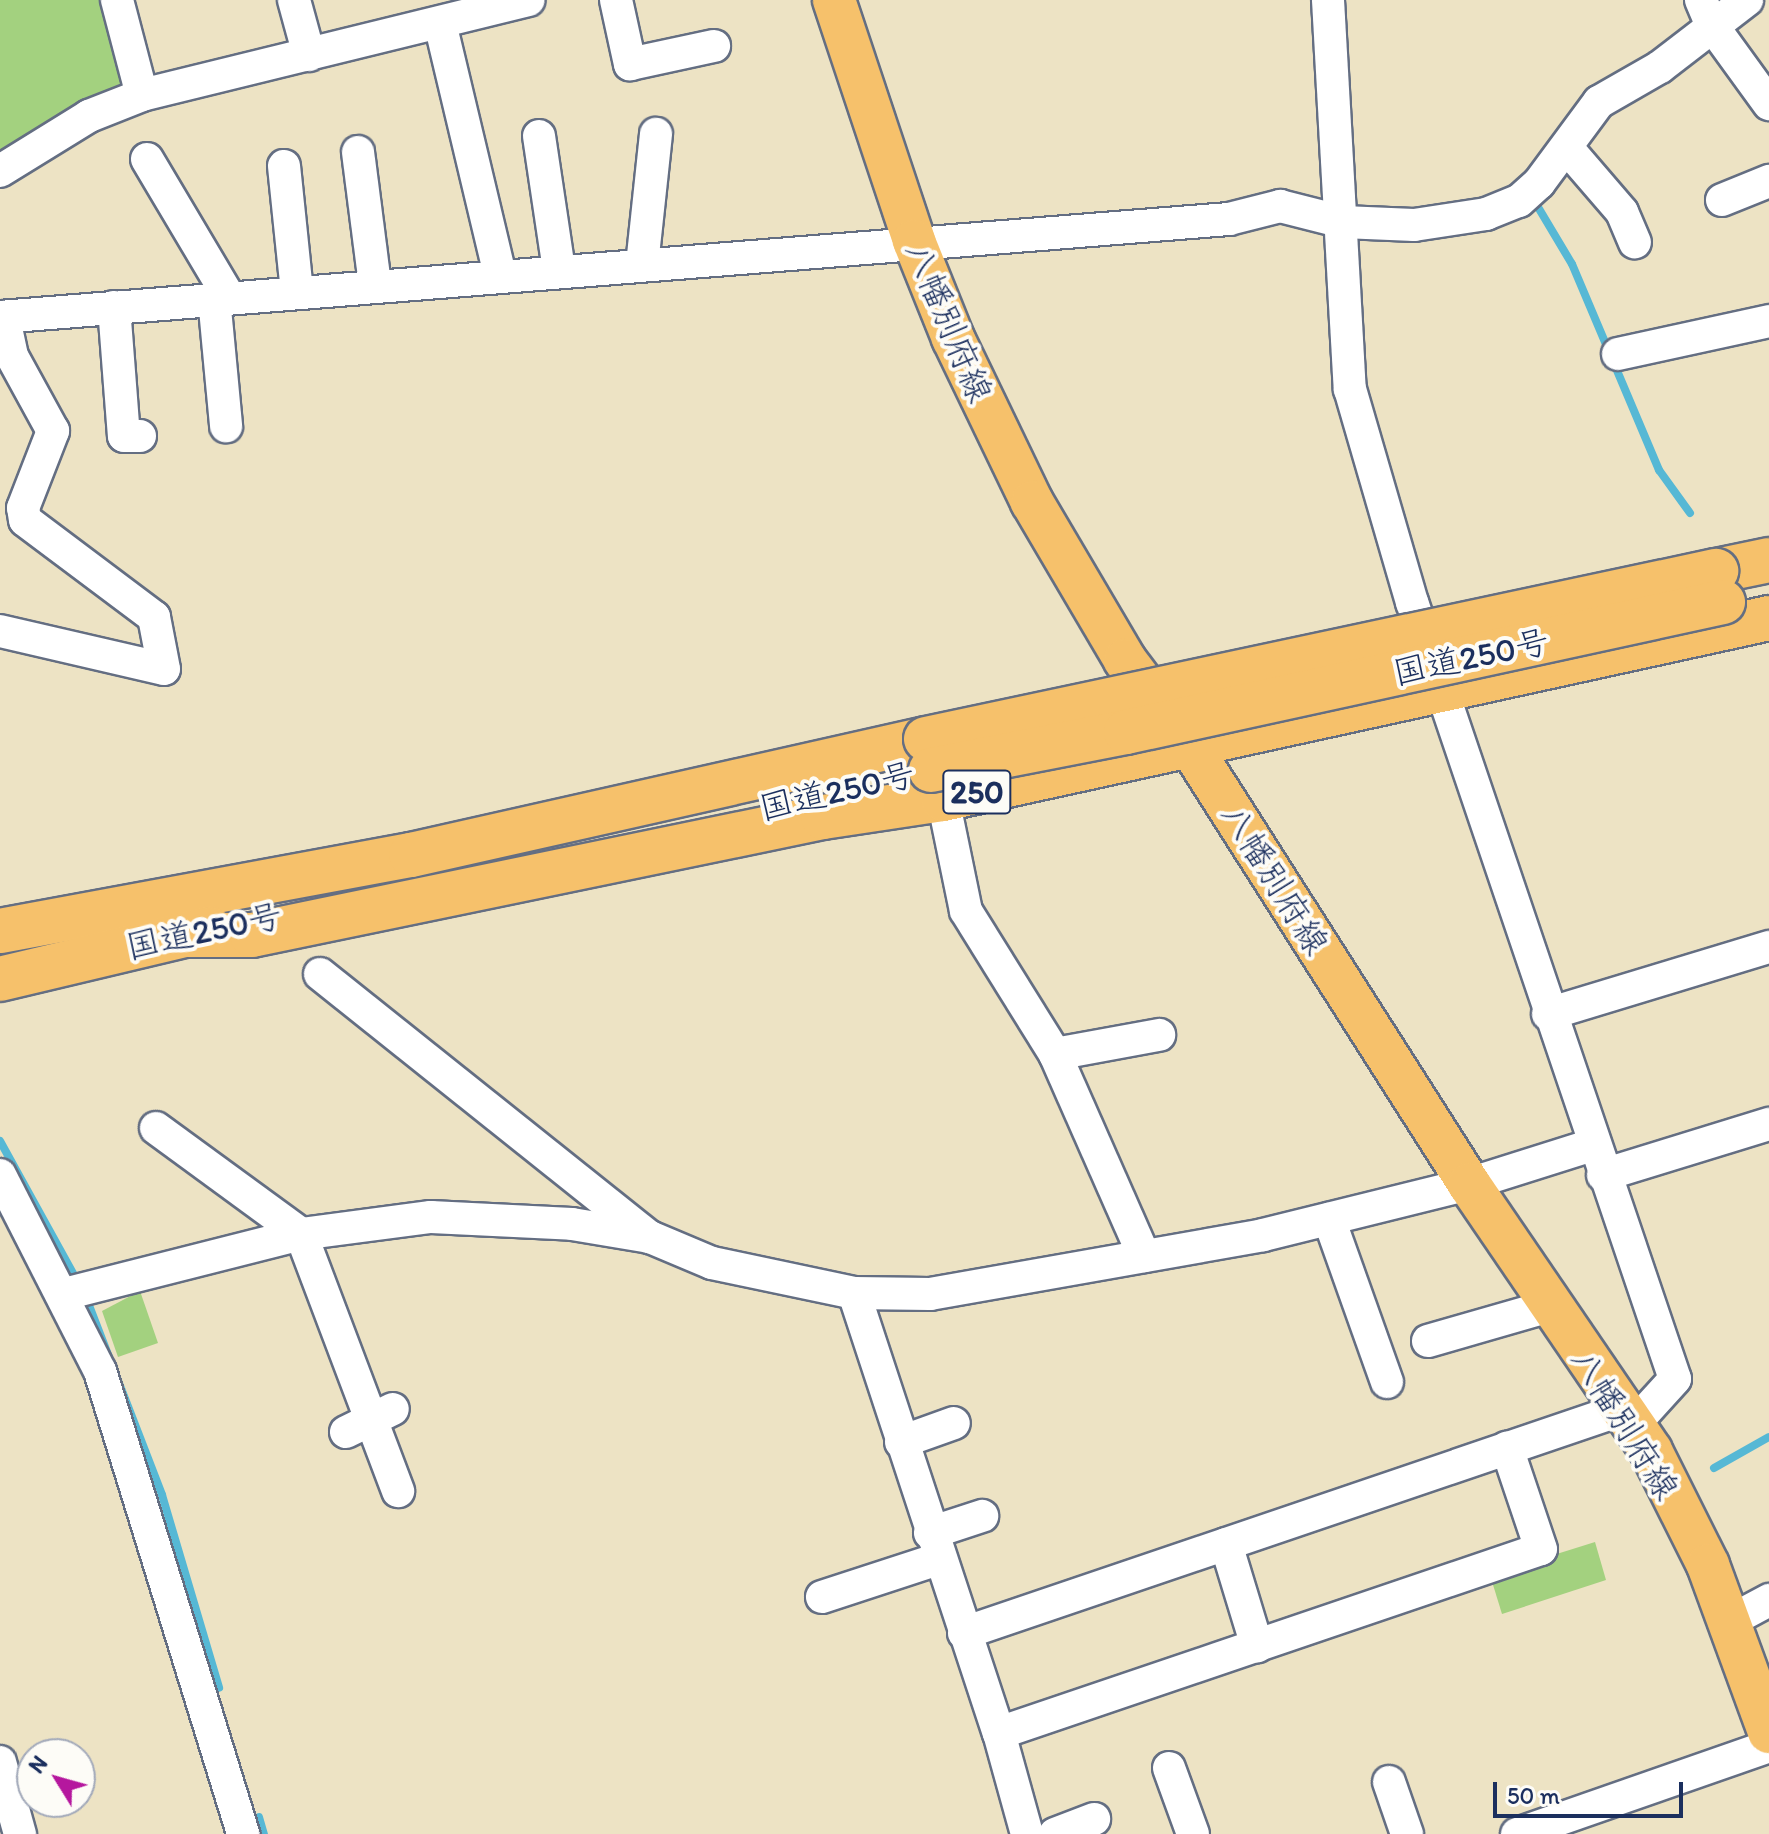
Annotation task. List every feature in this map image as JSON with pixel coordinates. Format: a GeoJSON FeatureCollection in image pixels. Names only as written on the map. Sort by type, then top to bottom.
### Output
{"type":"FeatureCollection","features":[{"type":"Feature","properties":{"kind":"highway","name":"国道250号"},"geometry":{"type":"LineString","coordinates":[[0,931],[411,855],[933,769],[1126,732],[1720,587],[1769,560]]}},
{"type":"Feature","properties":{"kind":"highway","name":"国道250号"},"geometry":{"type":"LineString","coordinates":[[1720,587],[1769,592]]}},
{"type":"Feature","properties":{"kind":"highway","name":"250"},"geometry":{"type":"LineString","coordinates":[[933,769],[1190,746],[1442,686],[1769,618]]}},
{"type":"Feature","properties":{"kind":"highway","name":"国道250号"},"geometry":{"type":"LineString","coordinates":[[0,979],[180,935],[475,874],[933,769]]}},
{"type":"Feature","properties":{"kind":"main road","name":"八幡別府線"},"geometry":{"type":"LineString","coordinates":[[834,0],[914,241],[953,338],[1032,502],[1125,660],[1190,746],[1469,1184],[1627,1417],[1708,1565],[1769,1732]]}},
{"type":"Feature","properties":{"kind":"street"},"geometry":{"type":"LineString","coordinates":[[117,0],[142,95]]}},
{"type":"Feature","properties":{"kind":"street"},"geometry":{"type":"LineString","coordinates":[[294,0],[309,55]]}},
{"type":"Feature","properties":{"kind":"street"},"geometry":{"type":"LineString","coordinates":[[0,171],[89,116],[142,95],[528,0]]}},
{"type":"Feature","properties":{"kind":"street"},"geometry":{"type":"LineString","coordinates":[[616,0],[630,64],[682,67],[714,46]]}},
{"type":"Feature","properties":{"kind":"street"},"geometry":{"type":"LineString","coordinates":[[964,1633],[1507,1448],[1627,1417],[1675,1379],[1548,1014],[1350,389],[1343,222],[1328,0]]}},
{"type":"Feature","properties":{"kind":"street"},"geometry":{"type":"LineString","coordinates":[[0,631],[164,669],[154,617],[25,520],[23,508],[53,431],[12,356],[2,317],[500,274],[1229,219],[1280,206],[1343,222],[1414,225],[1486,214],[1519,201],[1567,148],[1599,102],[1660,67],[1706,12],[1747,0]]}},
{"type":"Feature","properties":{"kind":"street"},"geometry":{"type":"LineString","coordinates":[[1706,12],[1769,104]]}},
{"type":"Feature","properties":{"kind":"street"},"geometry":{"type":"LineString","coordinates":[[440,23],[500,274]]}},
{"type":"Feature","properties":{"kind":"street"},"geometry":{"type":"LineString","coordinates":[[642,265],[656,134]]}},
{"type":"Feature","properties":{"kind":"street"},"geometry":{"type":"LineString","coordinates":[[539,136],[559,270]]}},
{"type":"Feature","properties":{"kind":"street"},"geometry":{"type":"LineString","coordinates":[[1567,148],[1630,205],[1635,242]]}},
{"type":"Feature","properties":{"kind":"street"},"geometry":{"type":"LineString","coordinates":[[358,152],[375,284]]}},
{"type":"Feature","properties":{"kind":"street"},"geometry":{"type":"LineString","coordinates":[[147,159],[221,297],[226,426]]}},
{"type":"Feature","properties":{"kind":"street"},"geometry":{"type":"LineString","coordinates":[[284,166],[297,291]]}},
{"type":"Feature","properties":{"kind":"street"},"geometry":{"type":"LineString","coordinates":[[1722,200],[1769,181]]}},
{"type":"Feature","properties":{"kind":"street"},"geometry":{"type":"LineString","coordinates":[[114,307],[124,436],[140,436]]}},
{"type":"Feature","properties":{"kind":"street"},"geometry":{"type":"LineString","coordinates":[[1618,354],[1769,321]]}},
{"type":"Feature","properties":{"kind":"street"},"geometry":{"type":"LineString","coordinates":[[933,769],[966,911],[1055,1054],[1144,1256]]}},
{"type":"Feature","properties":{"kind":"street"},"geometry":{"type":"LineString","coordinates":[[1548,1014],[1769,947]]}},
{"type":"Feature","properties":{"kind":"street"},"geometry":{"type":"LineString","coordinates":[[320,974],[650,1237]]}},
{"type":"Feature","properties":{"kind":"street"},"geometry":{"type":"LineString","coordinates":[[1055,1054],[1159,1035]]}},
{"type":"Feature","properties":{"kind":"street"},"geometry":{"type":"LineString","coordinates":[[64,1294],[301,1234],[431,1217],[572,1224],[650,1237],[712,1263],[854,1293],[930,1294],[1329,1219],[1469,1184],[1769,1124]]}},
{"type":"Feature","properties":{"kind":"street"},"geometry":{"type":"LineString","coordinates":[[156,1128],[301,1234],[398,1491]]}},
{"type":"Feature","properties":{"kind":"street"},"geometry":{"type":"LineString","coordinates":[[0,1175],[64,1294],[113,1411],[243,1834]]}},
{"type":"Feature","properties":{"kind":"street"},"geometry":{"type":"LineString","coordinates":[[1329,1219],[1387,1382]]}},
{"type":"Feature","properties":{"kind":"street"},"geometry":{"type":"LineString","coordinates":[[854,1293],[934,1546],[999,1733],[1027,1834]]}},
{"type":"Feature","properties":{"kind":"street"},"geometry":{"type":"LineString","coordinates":[[1428,1341],[1550,1306]]}},
{"type":"Feature","properties":{"kind":"street"},"geometry":{"type":"LineString","coordinates":[[901,1442],[954,1423]]}},
{"type":"Feature","properties":{"kind":"street"},"geometry":{"type":"LineString","coordinates":[[999,1733],[1541,1549],[1507,1448]]}},
{"type":"Feature","properties":{"kind":"street"},"geometry":{"type":"LineString","coordinates":[[822,1597],[934,1546],[982,1516]]}},
{"type":"Feature","properties":{"kind":"street"},"geometry":{"type":"LineString","coordinates":[[1226,1544],[1257,1646]]}},
{"type":"Feature","properties":{"kind":"street"},"geometry":{"type":"LineString","coordinates":[[1728,1622],[1769,1600]]}},
{"type":"Feature","properties":{"kind":"street"},"geometry":{"type":"LineString","coordinates":[[1517,1834],[1769,1746]]}},
{"type":"Feature","properties":{"kind":"street"},"geometry":{"type":"LineString","coordinates":[[0,1762],[20,1834]]}},
{"type":"Feature","properties":{"kind":"street"},"geometry":{"type":"LineString","coordinates":[[1169,1768],[1193,1814]]}},
{"type":"Feature","properties":{"kind":"street"},"geometry":{"type":"LineString","coordinates":[[1389,1782],[1407,1834]]}},
{"type":"Feature","properties":{"kind":"street"},"geometry":{"type":"LineString","coordinates":[[1055,1834],[1094,1819]]}},
{"type":"Feature","properties":{"kind":"green space"},"geometry":{"type":"Polygon","coordinates":[[[0,0],[99,0],[121,83],[110,99],[0,158],[0,0]]]}},
{"type":"Feature","properties":{"kind":"green space"},"geometry":{"type":"Polygon","coordinates":[[[140,1291],[158,1343],[118,1357],[102,1311],[140,1291]]]}},
{"type":"Feature","properties":{"kind":"green space"},"geometry":{"type":"Polygon","coordinates":[[[1595,1542],[1606,1580],[1502,1614],[1490,1575],[1595,1542]]]}},
{"type":"Feature","properties":{"kind":"waterway"},"geometry":{"type":"LineString","coordinates":[[1532,197],[1572,264],[1659,470],[1690,513]]}},
{"type":"Feature","properties":{"kind":"waterway"},"geometry":{"type":"LineString","coordinates":[[0,1141],[79,1284]]}},
{"type":"Feature","properties":{"kind":"waterway"},"geometry":{"type":"LineString","coordinates":[[85,1295],[162,1495],[219,1688]]}},
{"type":"Feature","properties":{"kind":"waterway"},"geometry":{"type":"LineString","coordinates":[[1714,1468],[1769,1437]]}},
{"type":"Feature","properties":{"kind":"waterway"},"geometry":{"type":"LineString","coordinates":[[259,1817],[264,1834]]}}]}
